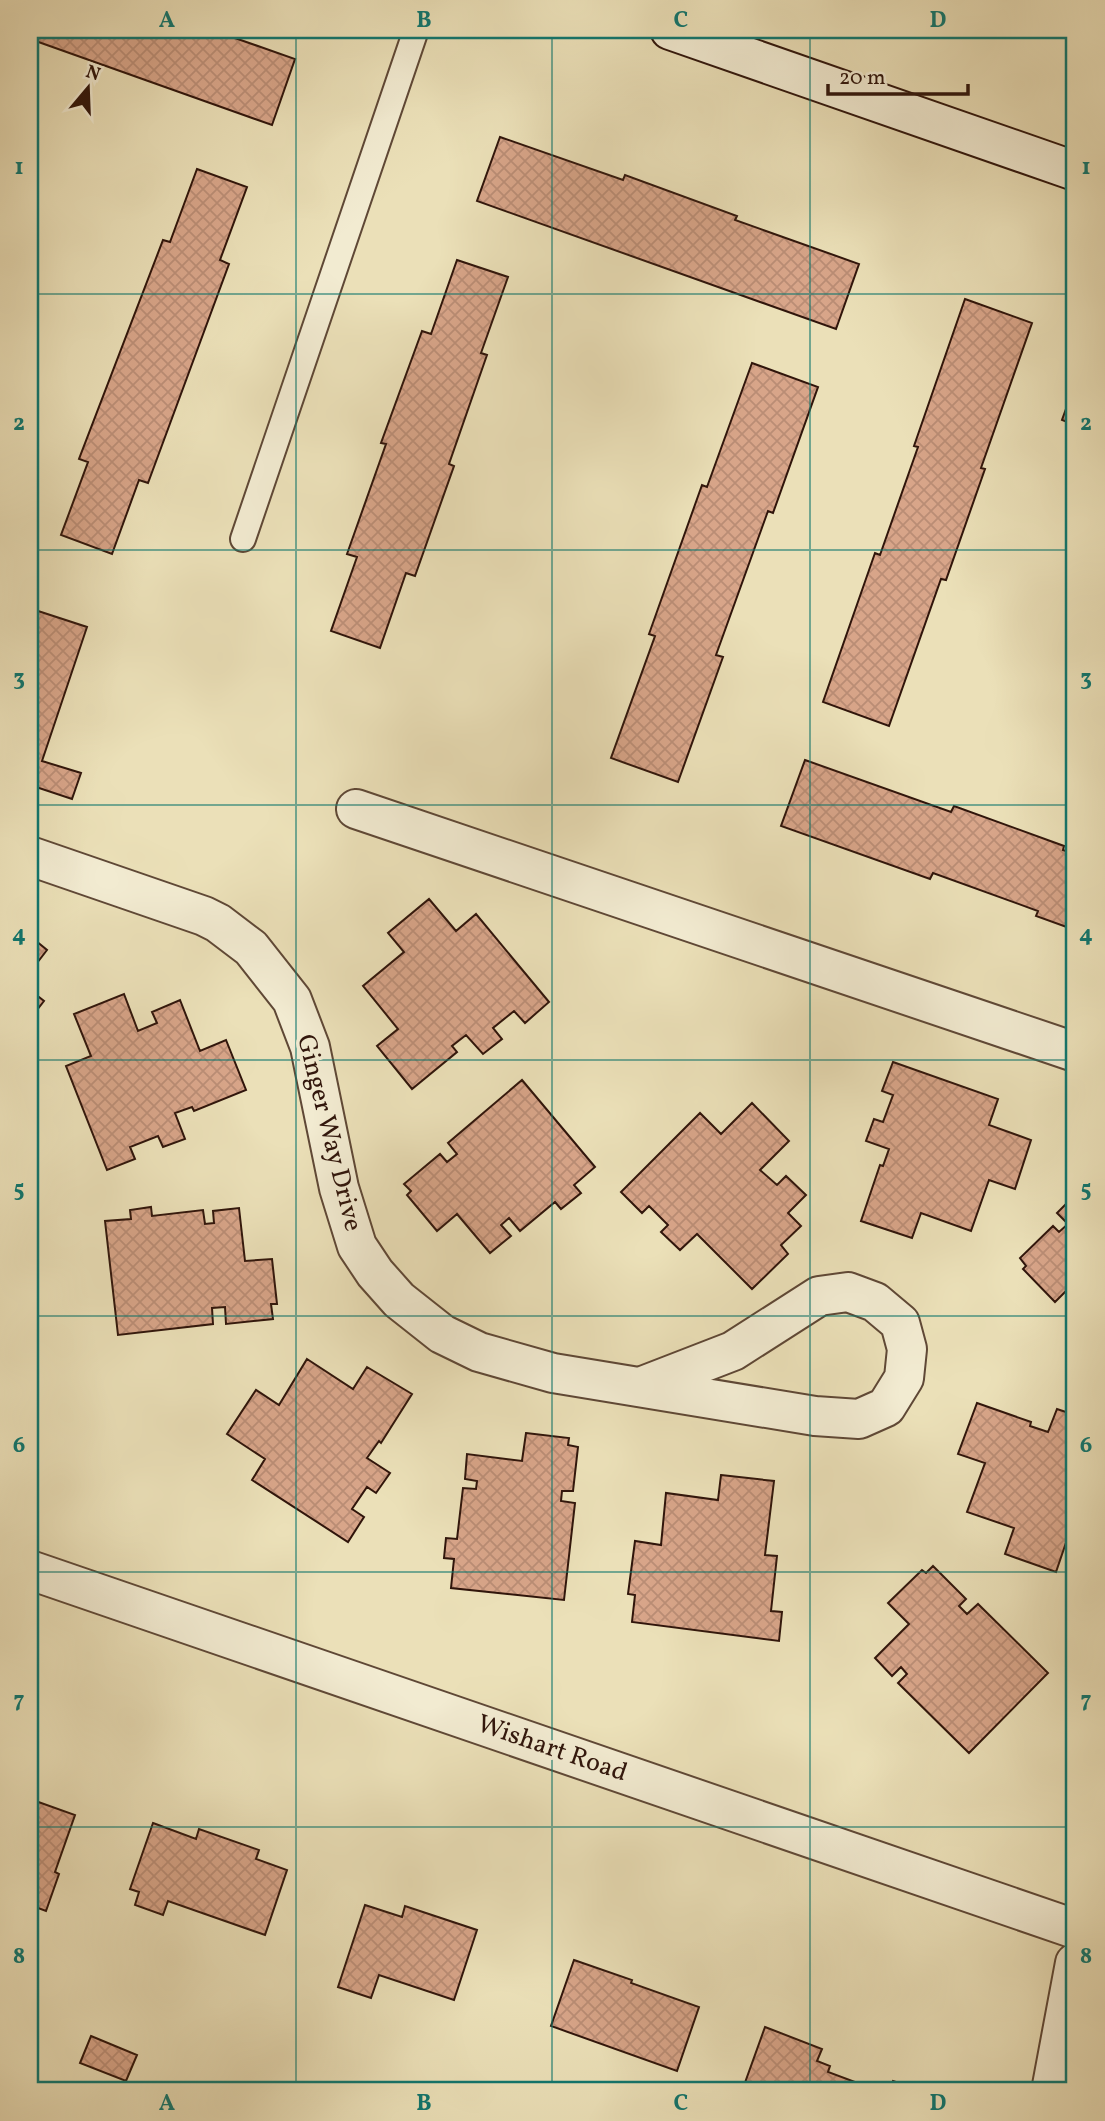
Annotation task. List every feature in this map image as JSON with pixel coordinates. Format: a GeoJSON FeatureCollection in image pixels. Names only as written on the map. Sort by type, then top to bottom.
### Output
{"type":"FeatureCollection","features":[{"type":"Feature","properties":{"kind":"street"},"geometry":{"type":"LineString","coordinates":[[670,30],[1075,171]]}},
{"type":"Feature","properties":{"kind":"street"},"geometry":{"type":"LineString","coordinates":[[356,809],[1075,1052]]}},
{"type":"Feature","properties":{"kind":"street","name":"Ginger Way Drive"},"geometry":{"type":"LineString","coordinates":[[30,856],[204,916],[251,948],[292,1000],[310,1047],[339,1188],[357,1246],[375,1273],[399,1300],[442,1334],[479,1352],[553,1373],[815,1416],[859,1419],[886,1407],[904,1378],[906,1349],[900,1322],[875,1302],[848,1293],[819,1296],[733,1351],[640,1387]]}},
{"type":"Feature","properties":{"kind":"street","name":"Wishart Road"},"geometry":{"type":"LineString","coordinates":[[30,1570],[1075,1929]]}},
{"type":"Feature","properties":{"kind":"street"},"geometry":{"type":"LineString","coordinates":[[1051,2091],[1075,1963]]}},
{"type":"Feature","properties":{"kind":"lane"},"geometry":{"type":"LineString","coordinates":[[243,540],[416,30]]}},
{"type":"Feature","properties":{"kind":"building"},"geometry":{"type":"Polygon","coordinates":[[[30,30],[212,30],[295,59],[272,125],[30,39],[30,30]]]}},
{"type":"Feature","properties":{"kind":"building"},"geometry":{"type":"Polygon","coordinates":[[[500,137],[623,180],[625,175],[737,216],[735,220],[859,264],[836,329],[477,201],[500,137]]]}},
{"type":"Feature","properties":{"kind":"building"},"geometry":{"type":"Polygon","coordinates":[[[197,169],[247,187],[220,260],[229,264],[148,483],[139,480],[112,554],[61,535],[88,462],[79,459],[163,240],[170,242],[197,169]]]}},
{"type":"Feature","properties":{"kind":"building"},"geometry":{"type":"Polygon","coordinates":[[[457,260],[508,277],[481,353],[487,355],[449,464],[454,466],[415,576],[406,573],[380,648],[331,631],[357,557],[347,554],[386,444],[381,443],[422,331],[431,334],[457,260]]]}},
{"type":"Feature","properties":{"kind":"building"},"geometry":{"type":"Polygon","coordinates":[[[965,299],[1032,323],[981,468],[985,469],[946,580],[941,579],[889,726],[823,702],[875,553],[880,555],[965,299]]]}},
{"type":"Feature","properties":{"kind":"building"},"geometry":{"type":"Polygon","coordinates":[[[752,363],[818,387],[773,513],[768,511],[716,655],[723,657],[678,782],[611,758],[655,636],[649,634],[702,485],[707,487],[752,363]]]}},
{"type":"Feature","properties":{"kind":"building"},"geometry":{"type":"Polygon","coordinates":[[[1075,384],[1075,425],[1062,420],[1075,384]]]}},
{"type":"Feature","properties":{"kind":"building"},"geometry":{"type":"Polygon","coordinates":[[[35,610],[87,627],[42,761],[81,773],[72,799],[30,785],[30,626],[35,610]]]}},
{"type":"Feature","properties":{"kind":"building"},"geometry":{"type":"Polygon","coordinates":[[[805,760],[951,812],[954,806],[1064,846],[1063,850],[1075,854],[1075,930],[1036,916],[1038,911],[933,873],[930,879],[781,826],[805,760]]]}},
{"type":"Feature","properties":{"kind":"building"},"geometry":{"type":"Polygon","coordinates":[[[429,899],[456,931],[476,914],[549,1002],[525,1023],[514,1011],[493,1028],[502,1039],[483,1054],[466,1035],[452,1046],[457,1052],[412,1089],[377,1046],[398,1029],[363,986],[404,952],[388,933],[429,899]]]}},
{"type":"Feature","properties":{"kind":"building"},"geometry":{"type":"Polygon","coordinates":[[[30,936],[47,950],[30,972],[30,936]]]}},
{"type":"Feature","properties":{"kind":"building"},"geometry":{"type":"Polygon","coordinates":[[[30,990],[44,1001],[30,1019],[30,990]]]}},
{"type":"Feature","properties":{"kind":"building"},"geometry":{"type":"Polygon","coordinates":[[[124,994],[138,1031],[157,1023],[152,1012],[180,1000],[200,1051],[226,1040],[246,1090],[194,1111],[192,1107],[175,1113],[185,1139],[163,1147],[158,1136],[130,1147],[135,1159],[107,1170],[66,1066],[91,1056],[74,1014],[124,994]]]}},
{"type":"Feature","properties":{"kind":"building"},"geometry":{"type":"Polygon","coordinates":[[[893,1062],[998,1099],[989,1125],[1031,1140],[1015,1189],[989,1180],[971,1231],[921,1213],[912,1238],[861,1221],[880,1165],[883,1166],[889,1149],[866,1141],[874,1119],[883,1122],[893,1095],[882,1091],[893,1062]]]}},
{"type":"Feature","properties":{"kind":"building"},"geometry":{"type":"Polygon","coordinates":[[[522,1080],[595,1167],[574,1185],[581,1193],[561,1209],[555,1202],[520,1231],[509,1218],[501,1225],[511,1236],[490,1253],[457,1214],[437,1231],[407,1195],[411,1191],[404,1184],[440,1154],[447,1162],[457,1154],[448,1143],[522,1080]]]}},
{"type":"Feature","properties":{"kind":"building"},"geometry":{"type":"Polygon","coordinates":[[[752,1103],[789,1141],[760,1170],[777,1185],[786,1176],[806,1195],[788,1213],[801,1226],[781,1245],[788,1254],[752,1289],[697,1234],[680,1250],[661,1232],[668,1225],[649,1206],[642,1213],[621,1192],[700,1113],[721,1134],[752,1103]]]}},
{"type":"Feature","properties":{"kind":"building"},"geometry":{"type":"Polygon","coordinates":[[[1075,1195],[1075,1282],[1055,1302],[1023,1269],[1026,1266],[1020,1258],[1053,1226],[1059,1232],[1068,1224],[1057,1213],[1075,1195]]]}},
{"type":"Feature","properties":{"kind":"building"},"geometry":{"type":"Polygon","coordinates":[[[151,1207],[152,1216],[203,1210],[205,1224],[214,1223],[213,1211],[239,1208],[245,1261],[272,1259],[277,1304],[271,1304],[273,1319],[226,1324],[225,1307],[212,1308],[213,1324],[118,1335],[105,1221],[131,1219],[130,1210],[151,1207]]]}},
{"type":"Feature","properties":{"kind":"building"},"geometry":{"type":"Polygon","coordinates":[[[307,1359],[353,1389],[367,1367],[412,1394],[381,1443],[379,1441],[367,1458],[390,1473],[376,1493],[367,1487],[352,1509],[364,1517],[348,1542],[252,1480],[265,1459],[227,1434],[256,1390],[279,1405],[307,1359]]]}},
{"type":"Feature","properties":{"kind":"building"},"geometry":{"type":"Polygon","coordinates":[[[977,1403],[1031,1422],[1030,1426],[1048,1432],[1057,1409],[1075,1415],[1075,1532],[1070,1531],[1056,1572],[1005,1554],[1014,1528],[967,1512],[985,1463],[958,1454],[977,1403]]]}},
{"type":"Feature","properties":{"kind":"building"},"geometry":{"type":"Polygon","coordinates":[[[526,1433],[569,1438],[568,1445],[578,1447],[573,1491],[562,1491],[561,1501],[575,1503],[564,1600],[451,1588],[454,1559],[444,1558],[446,1538],[457,1539],[463,1488],[476,1489],[477,1481],[465,1479],[467,1454],[522,1461],[526,1433]]]}},
{"type":"Feature","properties":{"kind":"building"},"geometry":{"type":"Polygon","coordinates":[[[721,1475],[774,1481],[765,1555],[777,1556],[771,1611],[782,1612],[779,1641],[632,1622],[635,1595],[628,1594],[635,1541],[661,1545],[666,1493],[718,1500],[721,1475]]]}},
{"type":"Feature","properties":{"kind":"building"},"geometry":{"type":"Polygon","coordinates":[[[933,1566],[966,1599],[959,1606],[967,1614],[978,1604],[1048,1673],[969,1753],[898,1683],[907,1674],[901,1667],[892,1676],[875,1658],[909,1624],[888,1603],[922,1570],[926,1573],[933,1566]]]}},
{"type":"Feature","properties":{"kind":"building"},"geometry":{"type":"Polygon","coordinates":[[[30,1799],[75,1815],[55,1872],[59,1874],[46,1911],[30,1905],[30,1799]]]}},
{"type":"Feature","properties":{"kind":"building"},"geometry":{"type":"Polygon","coordinates":[[[153,1823],[196,1839],[199,1829],[259,1850],[256,1859],[287,1870],[265,1935],[168,1901],[163,1915],[135,1905],[139,1892],[130,1889],[153,1823]]]}},
{"type":"Feature","properties":{"kind":"building"},"geometry":{"type":"Polygon","coordinates":[[[365,1905],[402,1917],[405,1906],[477,1930],[454,2000],[379,1975],[371,1998],[338,1987],[365,1905]]]}},
{"type":"Feature","properties":{"kind":"building"},"geometry":{"type":"Polygon","coordinates":[[[574,1960],[699,2007],[677,2071],[551,2026],[574,1960]]]}},
{"type":"Feature","properties":{"kind":"building"},"geometry":{"type":"Polygon","coordinates":[[[765,2027],[822,2049],[817,2061],[830,2066],[828,2072],[879,2091],[742,2091],[765,2027]]]}},
{"type":"Feature","properties":{"kind":"building"},"geometry":{"type":"Polygon","coordinates":[[[91,2036],[137,2055],[126,2081],[80,2063],[91,2036]]]}},
{"type":"Feature","properties":{"kind":"building"},"geometry":{"type":"Polygon","coordinates":[[[893,2081],[922,2091],[889,2091],[893,2081]]]}}]}
